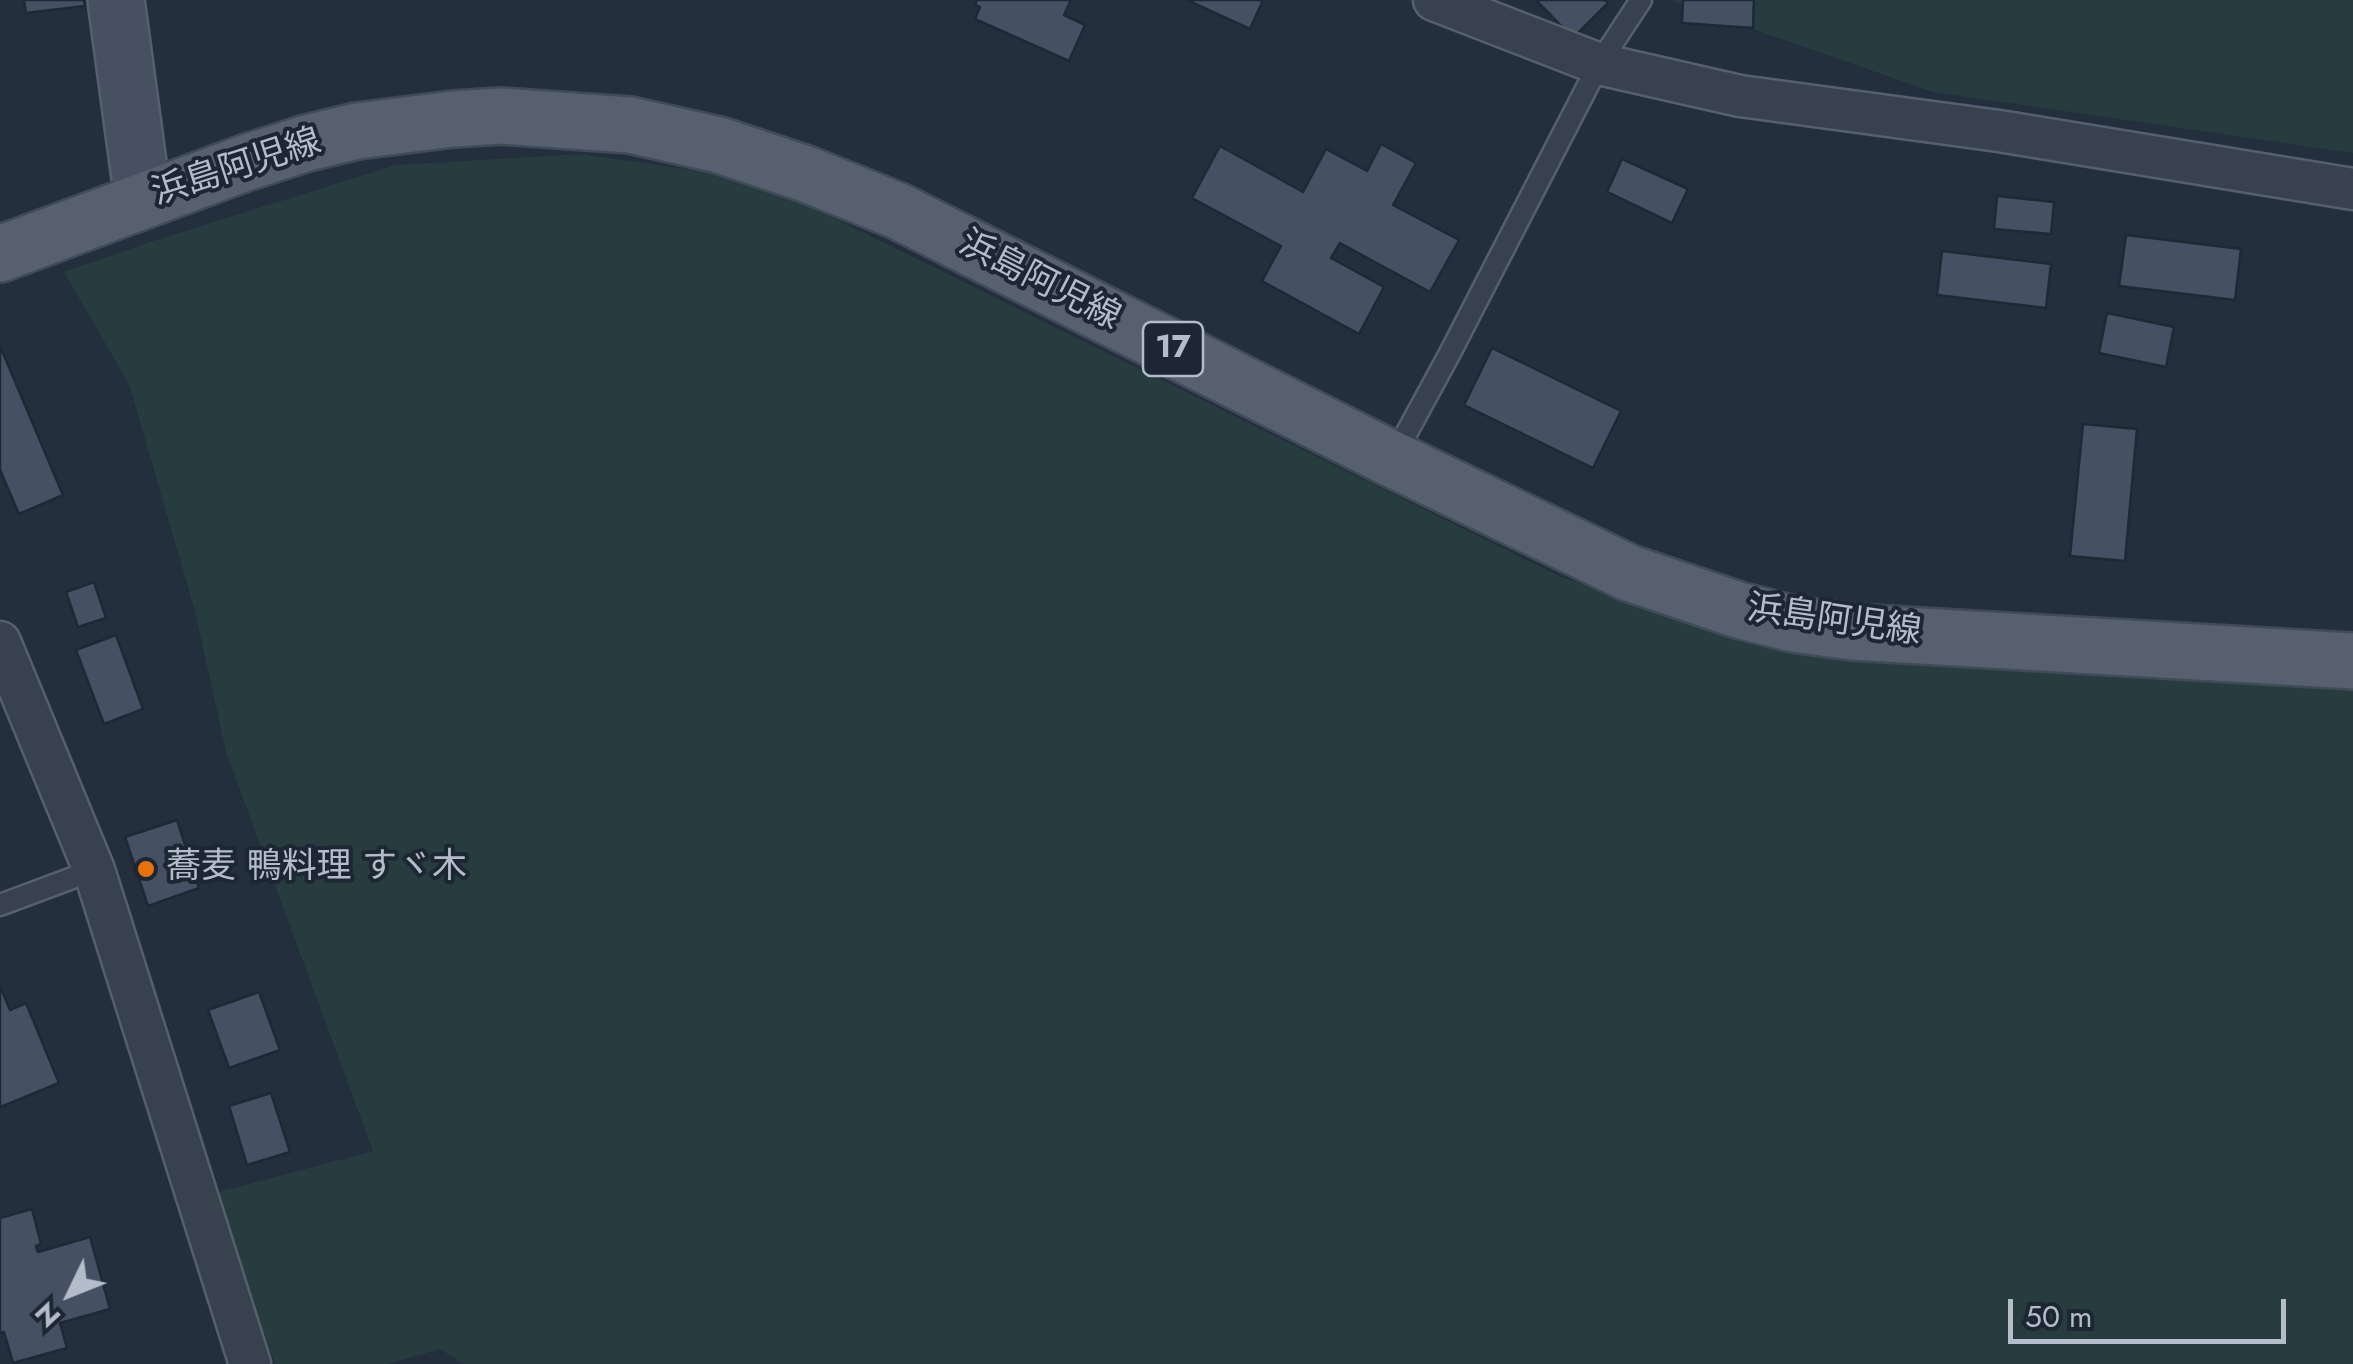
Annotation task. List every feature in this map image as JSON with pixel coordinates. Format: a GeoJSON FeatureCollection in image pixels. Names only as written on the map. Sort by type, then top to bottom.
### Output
{"type":"FeatureCollection","features":[{"type":"Feature","properties":{"kind":"main road","name":"浜島阿児線"},"geometry":{"type":"LineString","coordinates":[[0,254],[245,163],[357,132],[501,116],[630,124],[719,145],[806,174],[898,212],[1629,573],[1738,610],[1794,624],[1852,632],[2353,661]]}},
{"type":"Feature","properties":{"kind":"street"},"geometry":{"type":"LineString","coordinates":[[116,0],[144,200]]}},
{"type":"Feature","properties":{"kind":"street"},"geometry":{"type":"LineString","coordinates":[[1434,0],[1599,64],[1740,96],[1998,132],[2353,189]]}},
{"type":"Feature","properties":{"kind":"street"},"geometry":{"type":"LineString","coordinates":[[0,642],[94,870],[250,1364]]}},
{"type":"Feature","properties":{"kind":"lane"},"geometry":{"type":"LineString","coordinates":[[1392,459],[1599,64],[1640,0]]}},
{"type":"Feature","properties":{"kind":"lane"},"geometry":{"type":"LineString","coordinates":[[0,905],[94,870]]}},
{"type":"Feature","properties":{"kind":"green space"},"geometry":{"type":"Polygon","coordinates":[[[1670,0],[2353,0],[2353,153],[1933,92],[1670,0]]]}},
{"type":"Feature","properties":{"kind":"green space"},"geometry":{"type":"Polygon","coordinates":[[[581,154],[755,179],[1561,577],[1792,646],[2353,686],[2353,1364],[463,1364],[440,1349],[387,1364],[275,1364],[215,1193],[373,1151],[226,752],[195,611],[129,384],[64,272],[396,165],[581,154]]]}},
{"type":"Feature","properties":{"kind":"building"},"geometry":{"type":"Polygon","coordinates":[[[24,0],[84,0],[85,6],[26,13],[24,0]]]}},
{"type":"Feature","properties":{"kind":"building"},"geometry":{"type":"Polygon","coordinates":[[[977,0],[1071,0],[1064,15],[1085,25],[1069,61],[975,19],[980,7],[975,5],[977,0]]]}},
{"type":"Feature","properties":{"kind":"building"},"geometry":{"type":"Polygon","coordinates":[[[1187,0],[1263,0],[1250,29],[1187,0]]]}},
{"type":"Feature","properties":{"kind":"building"},"geometry":{"type":"Polygon","coordinates":[[[1536,0],[1605,0],[1608,3],[1573,38],[1536,0]]]}},
{"type":"Feature","properties":{"kind":"building"},"geometry":{"type":"Polygon","coordinates":[[[1683,0],[1754,0],[1753,28],[1682,23],[1683,0]]]}},
{"type":"Feature","properties":{"kind":"building"},"geometry":{"type":"Polygon","coordinates":[[[1381,144],[1416,163],[1393,205],[1459,240],[1430,292],[1340,243],[1331,258],[1384,287],[1359,334],[1262,281],[1281,246],[1192,198],[1220,146],[1303,192],[1326,149],[1367,171],[1381,144]]]}},
{"type":"Feature","properties":{"kind":"building"},"geometry":{"type":"Polygon","coordinates":[[[1622,159],[1688,189],[1672,223],[1607,192],[1622,159]]]}},
{"type":"Feature","properties":{"kind":"building"},"geometry":{"type":"Polygon","coordinates":[[[1997,196],[2054,202],[2051,234],[1994,229],[1997,196]]]}},
{"type":"Feature","properties":{"kind":"building"},"geometry":{"type":"Polygon","coordinates":[[[2126,235],[2241,249],[2235,300],[2119,286],[2126,235]]]}},
{"type":"Feature","properties":{"kind":"building"},"geometry":{"type":"Polygon","coordinates":[[[1942,251],[2051,264],[2046,308],[1937,295],[1942,251]]]}},
{"type":"Feature","properties":{"kind":"building"},"geometry":{"type":"Polygon","coordinates":[[[2107,313],[2174,327],[2166,367],[2099,353],[2107,313]]]}},
{"type":"Feature","properties":{"kind":"building"},"geometry":{"type":"Polygon","coordinates":[[[0,346],[63,495],[19,514],[0,470],[0,346]]]}},
{"type":"Feature","properties":{"kind":"building"},"geometry":{"type":"Polygon","coordinates":[[[1492,348],[1621,411],[1593,468],[1464,405],[1492,348]]]}},
{"type":"Feature","properties":{"kind":"building"},"geometry":{"type":"Polygon","coordinates":[[[2083,424],[2137,429],[2125,561],[2070,556],[2083,424]]]}},
{"type":"Feature","properties":{"kind":"building"},"geometry":{"type":"Polygon","coordinates":[[[94,582],[106,618],[78,627],[66,592],[94,582]]]}},
{"type":"Feature","properties":{"kind":"building"},"geometry":{"type":"Polygon","coordinates":[[[116,635],[143,709],[104,724],[76,650],[116,635]]]}},
{"type":"Feature","properties":{"kind":"building"},"geometry":{"type":"Polygon","coordinates":[[[177,820],[199,888],[148,906],[125,837],[177,820]]]}},
{"type":"Feature","properties":{"kind":"building"},"geometry":{"type":"Polygon","coordinates":[[[0,986],[10,1010],[26,1003],[59,1083],[0,1107],[0,986]]]}},
{"type":"Feature","properties":{"kind":"building"},"geometry":{"type":"Polygon","coordinates":[[[259,992],[280,1050],[229,1068],[208,1010],[259,992]]]}},
{"type":"Feature","properties":{"kind":"building"},"geometry":{"type":"Polygon","coordinates":[[[271,1093],[290,1152],[247,1165],[229,1106],[271,1093]]]}},
{"type":"Feature","properties":{"kind":"building"},"geometry":{"type":"Polygon","coordinates":[[[32,1209],[41,1244],[36,1246],[38,1252],[90,1237],[110,1309],[60,1323],[67,1348],[13,1363],[4,1332],[0,1333],[0,1218],[32,1209]]]}},
{"type":"Feature","properties":{"kind":"place","name":"蕎麦 鴨料理 すヾ木"},"geometry":{"type":"Point","coordinates":[146,869]}}]}
